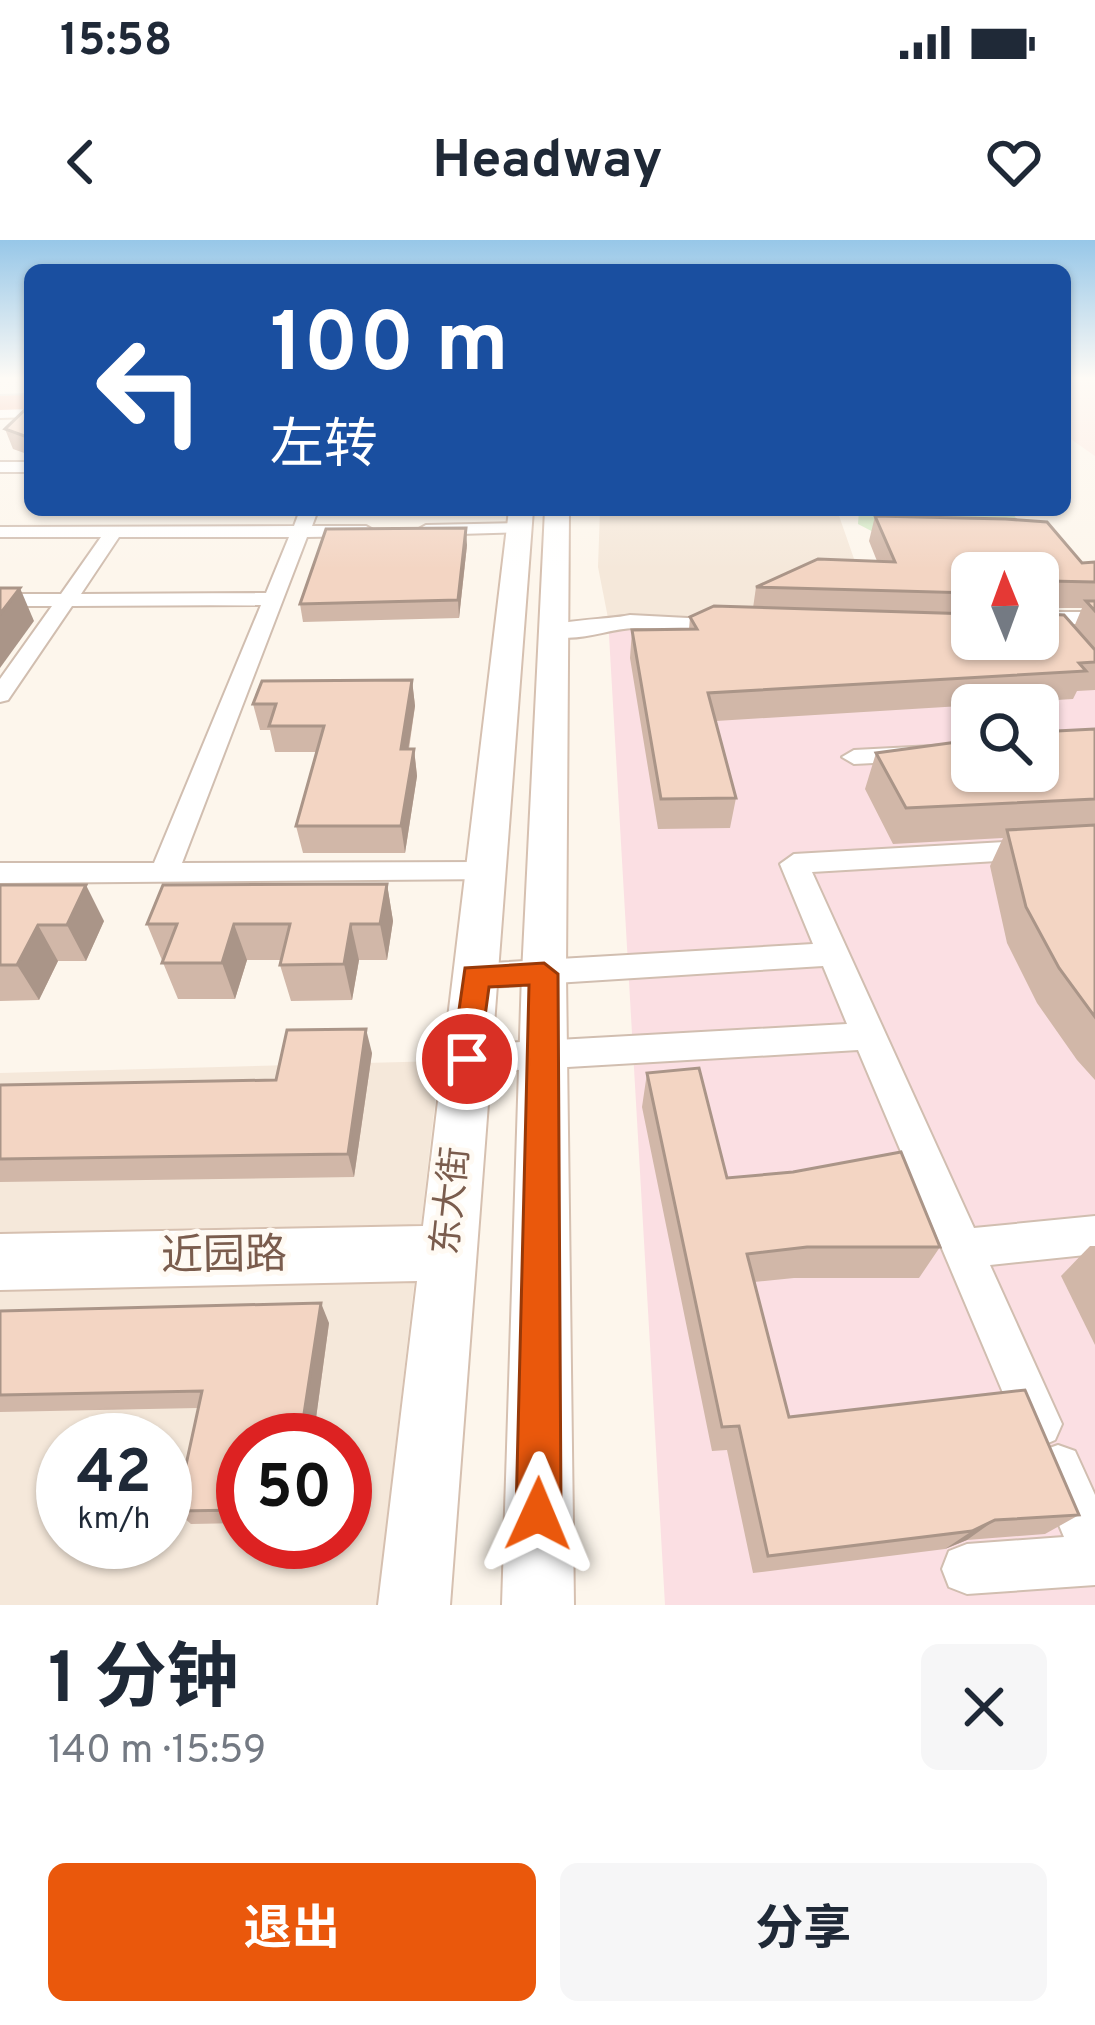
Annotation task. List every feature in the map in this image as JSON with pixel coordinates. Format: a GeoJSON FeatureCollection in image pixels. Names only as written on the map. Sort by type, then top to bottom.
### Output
{"type":"FeatureCollection","features":[{"type":"Feature","properties":{"kind":"main road"},"geometry":{"type":"LineString","coordinates":[[532,516],[552,622],[542,1056],[538,1605]]}},
{"type":"Feature","properties":{"kind":"main road","name":"东大街"},"geometry":{"type":"LineString","coordinates":[[414,1605],[485,872],[532,516]]}},
{"type":"Feature","properties":{"kind":"main road","name":"近园路"},"geometry":{"type":"LineString","coordinates":[[0,1262],[448,1253]]}},
{"type":"Feature","properties":{"kind":"street"},"geometry":{"type":"LineString","coordinates":[[410,530],[532,516]]}},
{"type":"Feature","properties":{"kind":"street"},"geometry":{"type":"LineString","coordinates":[[165,871],[305,521]]}},
{"type":"Feature","properties":{"kind":"street"},"geometry":{"type":"LineString","coordinates":[[0,532],[113,533],[305,521],[388,531]]}},
{"type":"Feature","properties":{"kind":"street"},"geometry":{"type":"LineString","coordinates":[[0,695],[113,533]]}},
{"type":"Feature","properties":{"kind":"street"},"geometry":{"type":"LineString","coordinates":[[0,600],[274,599]]}},
{"type":"Feature","properties":{"kind":"street"},"geometry":{"type":"LineString","coordinates":[[1059,618],[1095,618]]}},
{"type":"Feature","properties":{"kind":"street"},"geometry":{"type":"LineString","coordinates":[[552,622],[595,629],[630,621],[740,621]]}},
{"type":"Feature","properties":{"kind":"street"},"geometry":{"type":"LineString","coordinates":[[1059,632],[1071,645]]}},
{"type":"Feature","properties":{"kind":"street"},"geometry":{"type":"LineString","coordinates":[[854,757],[951,752]]}},
{"type":"Feature","properties":{"kind":"street"},"geometry":{"type":"LineString","coordinates":[[1095,846],[794,864],[1095,1550]]}},
{"type":"Feature","properties":{"kind":"street"},"geometry":{"type":"LineString","coordinates":[[0,874],[485,872]]}},
{"type":"Feature","properties":{"kind":"street"},"geometry":{"type":"LineString","coordinates":[[475,976],[831,954]]}},
{"type":"Feature","properties":{"kind":"street"},"geometry":{"type":"LineString","coordinates":[[467,1059],[866,1036]]}},
{"type":"Feature","properties":{"kind":"street"},"geometry":{"type":"LineString","coordinates":[[961,1249],[1095,1235]]}},
{"type":"Feature","properties":{"kind":"street"},"geometry":{"type":"LineString","coordinates":[[967,1569],[1095,1561]]}},
{"type":"Feature","properties":{"kind":"shaded area"},"geometry":{"type":"Polygon","coordinates":[[[1075,442],[1095,442],[1095,456],[1075,442]]]}},
{"type":"Feature","properties":{"kind":"shaded area"},"geometry":{"type":"Polygon","coordinates":[[[600,516],[839,516],[860,576],[951,613],[951,621],[608,618],[598,567],[600,516]]]}},
{"type":"Feature","properties":{"kind":"shaded area"},"geometry":{"type":"Polygon","coordinates":[[[608,618],[951,638],[951,660],[1059,660],[1059,621],[1095,622],[1095,1605],[665,1605],[608,618]]]}},
{"type":"Feature","properties":{"kind":"shaded area"},"geometry":{"type":"Polygon","coordinates":[[[440,1061],[377,1605],[0,1605],[0,1073],[440,1061]]]}},
{"type":"Feature","properties":{"kind":"green space"},"geometry":{"type":"Polygon","coordinates":[[[859,516],[1014,516],[1031,538],[881,536],[858,524],[859,516]]]}},
{"type":"Feature","properties":{"kind":"building"},"geometry":{"type":"Polygon","coordinates":[[[875,516],[1047,522],[1082,563],[1095,562],[1095,582],[1059,581],[1059,552],[951,552],[951,592],[756,587],[818,559],[895,562],[875,516]]]}},
{"type":"Feature","properties":{"kind":"building"},"geometry":{"type":"Polygon","coordinates":[[[466,528],[458,600],[300,604],[326,529],[466,528]]]}},
{"type":"Feature","properties":{"kind":"building"},"geometry":{"type":"Polygon","coordinates":[[[0,588],[20,588],[0,614],[0,588]]]}},
{"type":"Feature","properties":{"kind":"building"},"geometry":{"type":"Polygon","coordinates":[[[714,606],[951,613],[951,660],[1059,660],[1059,615],[1064,615],[1095,650],[1095,662],[1079,663],[1086,671],[708,693],[736,798],[661,799],[632,630],[697,629],[690,617],[714,606]]]}},
{"type":"Feature","properties":{"kind":"building"},"geometry":{"type":"Polygon","coordinates":[[[412,680],[401,749],[414,749],[401,826],[296,826],[324,726],[269,726],[276,704],[253,704],[262,681],[412,680]]]}},
{"type":"Feature","properties":{"kind":"building"},"geometry":{"type":"Polygon","coordinates":[[[1095,729],[1095,799],[906,808],[876,753],[951,743],[951,792],[1059,792],[1059,731],[1095,729]]]}},
{"type":"Feature","properties":{"kind":"building"},"geometry":{"type":"Polygon","coordinates":[[[1095,825],[1095,1017],[1059,968],[1026,907],[1007,830],[1095,825]]]}},
{"type":"Feature","properties":{"kind":"building"},"geometry":{"type":"Polygon","coordinates":[[[387,884],[380,924],[351,924],[344,964],[280,965],[290,924],[234,924],[222,963],[162,963],[177,924],[147,924],[163,885],[387,884]]]}},
{"type":"Feature","properties":{"kind":"building"},"geometry":{"type":"Polygon","coordinates":[[[0,885],[86,885],[67,925],[38,925],[17,965],[0,965],[0,885]]]}},
{"type":"Feature","properties":{"kind":"building"},"geometry":{"type":"Polygon","coordinates":[[[366,1029],[348,1154],[0,1159],[0,1085],[276,1080],[287,1030],[366,1029]]]}},
{"type":"Feature","properties":{"kind":"building"},"geometry":{"type":"Polygon","coordinates":[[[699,1068],[727,1178],[793,1172],[901,1152],[940,1247],[807,1247],[747,1254],[789,1417],[1025,1390],[1079,1515],[995,1520],[972,1531],[768,1556],[739,1426],[722,1427],[647,1073],[699,1068]]]}},
{"type":"Feature","properties":{"kind":"building"},"geometry":{"type":"Polygon","coordinates":[[[321,1303],[304,1413],[216,1413],[216,1510],[192,1511],[192,1437],[202,1391],[0,1395],[0,1311],[321,1303]]]}},
{"type":"Feature","properties":{"kind":"route"},"geometry":{"type":"LineString","coordinates":[[467,1059],[475,976],[544,974],[538,1514]]}}]}
